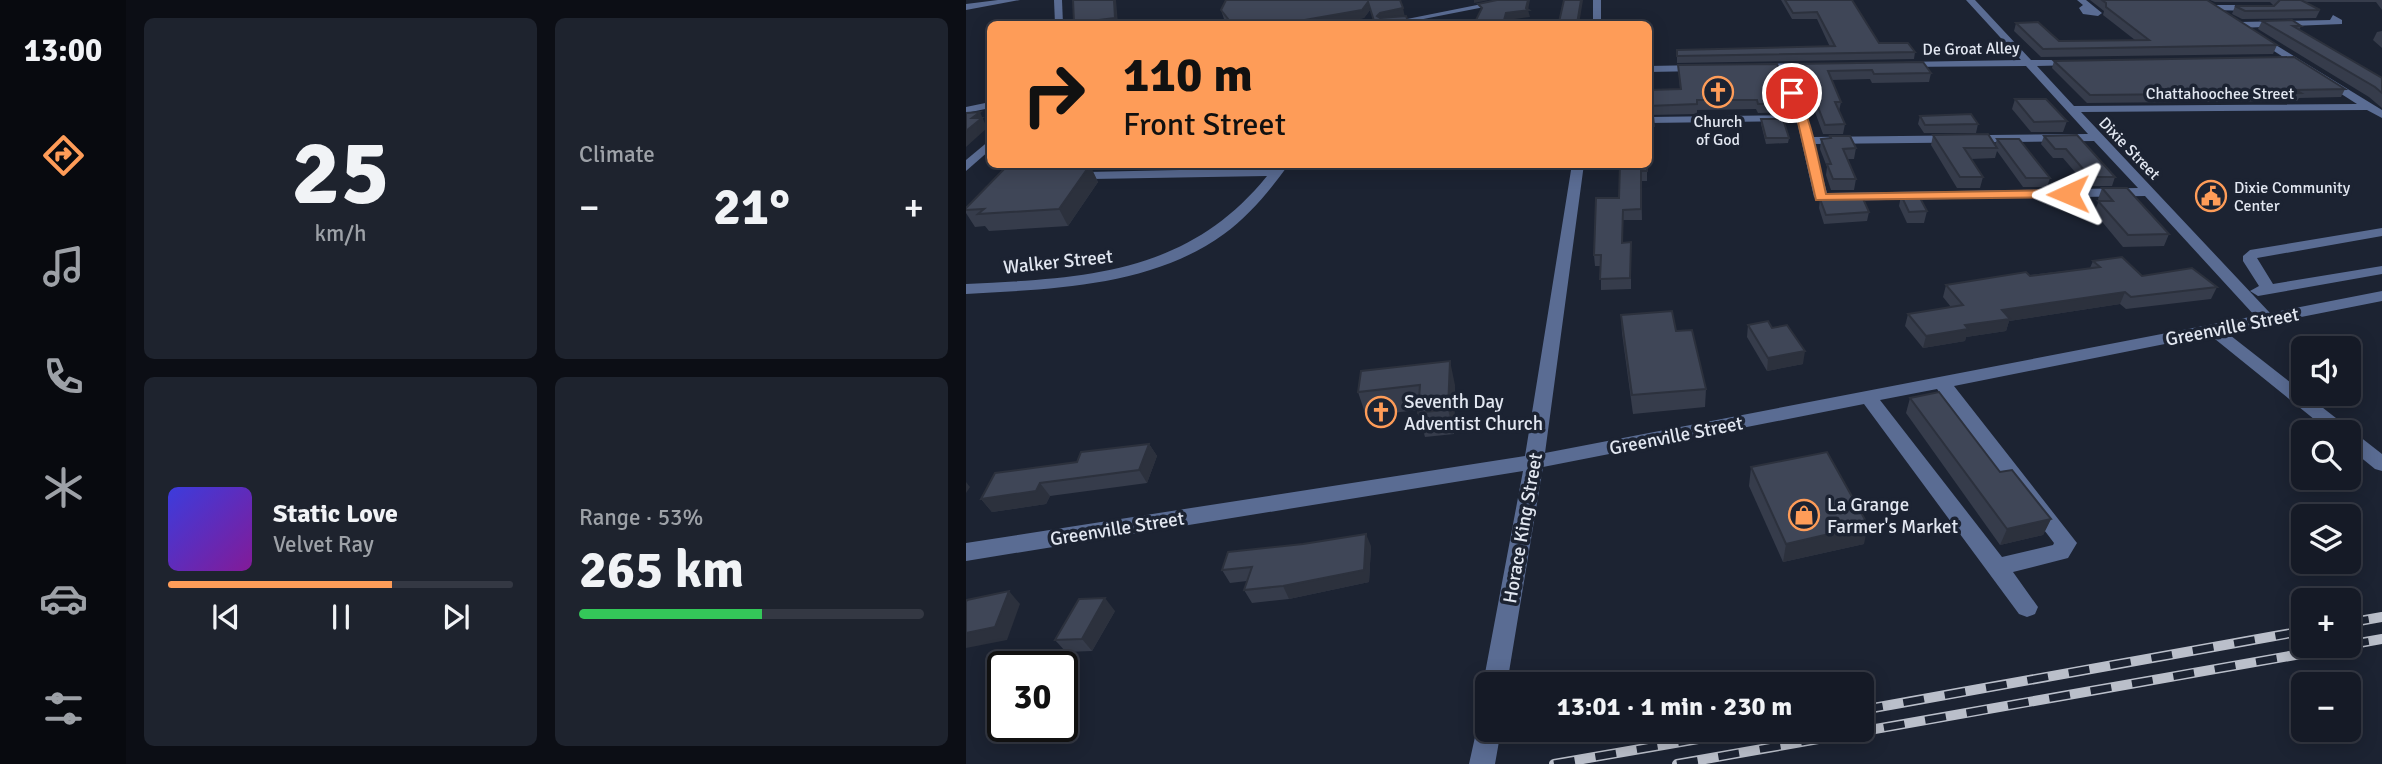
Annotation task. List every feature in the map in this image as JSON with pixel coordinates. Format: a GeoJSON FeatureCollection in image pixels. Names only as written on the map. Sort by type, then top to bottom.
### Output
{"type":"FeatureCollection","features":[{"type":"Feature","properties":{"kind":"street"},"geometry":{"type":"LineString","coordinates":[[966,7],[1016,0]]}},
{"type":"Feature","properties":{"kind":"street"},"geometry":{"type":"LineString","coordinates":[[1058,0],[1059,21]]}},
{"type":"Feature","properties":{"kind":"street"},"geometry":{"type":"LineString","coordinates":[[1403,21],[1476,12],[1516,0]]}},
{"type":"Feature","properties":{"kind":"street"},"geometry":{"type":"LineString","coordinates":[[1597,0],[1597,21]]}},
{"type":"Feature","properties":{"kind":"street","name":"Dixie Street"},"geometry":{"type":"LineString","coordinates":[[1970,0],[2267,319]]}},
{"type":"Feature","properties":{"kind":"street"},"geometry":{"type":"LineString","coordinates":[[2199,0],[2382,115]]}},
{"type":"Feature","properties":{"kind":"street"},"geometry":{"type":"LineString","coordinates":[[2212,8],[2270,8]]}},
{"type":"Feature","properties":{"kind":"street"},"geometry":{"type":"LineString","coordinates":[[2239,25],[2339,22],[2333,18]]}},
{"type":"Feature","properties":{"kind":"street"},"geometry":{"type":"LineString","coordinates":[[2267,60],[2294,59]]}},
{"type":"Feature","properties":{"kind":"street","name":"De Groat Alley"},"geometry":{"type":"LineString","coordinates":[[1892,65],[2094,62]]}},
{"type":"Feature","properties":{"kind":"street"},"geometry":{"type":"LineString","coordinates":[[1742,68],[1823,66]]}},
{"type":"Feature","properties":{"kind":"street"},"geometry":{"type":"LineString","coordinates":[[1782,67],[1802,118],[1821,197],[2151,192]]}},
{"type":"Feature","properties":{"kind":"street"},"geometry":{"type":"LineString","coordinates":[[1652,69],[1715,68]]}},
{"type":"Feature","properties":{"kind":"street"},"geometry":{"type":"LineString","coordinates":[[966,110],[987,106]]}},
{"type":"Feature","properties":{"kind":"street","name":"Chattahoochee Street"},"geometry":{"type":"LineString","coordinates":[[2070,109],[2369,107]]}},
{"type":"Feature","properties":{"kind":"street"},"geometry":{"type":"LineString","coordinates":[[1652,120],[1802,118]]}},
{"type":"Feature","properties":{"kind":"street"},"geometry":{"type":"LineString","coordinates":[[1807,141],[2097,137]]}},
{"type":"Feature","properties":{"kind":"street"},"geometry":{"type":"LineString","coordinates":[[966,167],[987,147]]}},
{"type":"Feature","properties":{"kind":"street"},"geometry":{"type":"LineString","coordinates":[[1091,175],[1280,168]]}},
{"type":"Feature","properties":{"kind":"street","name":"Walker Street"},"geometry":{"type":"LineString","coordinates":[[966,289],[1071,283],[1129,272],[1182,254],[1225,228],[1250,207],[1263,194],[1280,168]]}},
{"type":"Feature","properties":{"kind":"street","name":"Horace King Street"},"geometry":{"type":"LineString","coordinates":[[1497,672],[1534,462],[1577,168]]}},
{"type":"Feature","properties":{"kind":"street"},"geometry":{"type":"LineString","coordinates":[[2269,289],[2250,261],[2250,256],[2255,253],[2382,232]]}},
{"type":"Feature","properties":{"kind":"street"},"geometry":{"type":"LineString","coordinates":[[2244,293],[2382,270]]}},
{"type":"Feature","properties":{"kind":"street","name":"Greenville Street"},"geometry":{"type":"LineString","coordinates":[[966,552],[1534,462],[2382,296]]}},
{"type":"Feature","properties":{"kind":"street"},"geometry":{"type":"LineString","coordinates":[[2213,329],[2327,420]]}},
{"type":"Feature","properties":{"kind":"street"},"geometry":{"type":"LineString","coordinates":[[1942,383],[2066,543],[2060,552],[1997,567]]}},
{"type":"Feature","properties":{"kind":"street"},"geometry":{"type":"LineString","coordinates":[[1869,398],[2027,607]]}},
{"type":"Feature","properties":{"kind":"street"},"geometry":{"type":"LineString","coordinates":[[2361,447],[2382,464]]}},
{"type":"Feature","properties":{"kind":"street"},"geometry":{"type":"LineString","coordinates":[[1482,764],[1486,742]]}},
{"type":"Feature","properties":{"kind":"building"},"geometry":{"type":"Polygon","coordinates":[[[1073,0],[1114,0],[1115,18],[1074,21],[1073,0]]]}},
{"type":"Feature","properties":{"kind":"building"},"geometry":{"type":"Polygon","coordinates":[[[1226,0],[1400,0],[1403,8],[1377,16],[1406,16],[1408,21],[1374,21],[1368,2],[1362,10],[1299,21],[1230,21],[1221,10],[1226,0]]]}},
{"type":"Feature","properties":{"kind":"building"},"geometry":{"type":"Polygon","coordinates":[[[1497,0],[1528,0],[1526,8],[1529,10],[1506,13],[1504,21],[1476,21],[1482,8],[1478,4],[1497,0]]]}},
{"type":"Feature","properties":{"kind":"building"},"geometry":{"type":"Polygon","coordinates":[[[1564,0],[1581,0],[1578,21],[1559,21],[1564,0]]]}},
{"type":"Feature","properties":{"kind":"building"},"geometry":{"type":"Polygon","coordinates":[[[1785,0],[1852,0],[1879,43],[1908,43],[1915,52],[1677,56],[1677,50],[1835,46],[1817,12],[1793,13],[1785,0]]]}},
{"type":"Feature","properties":{"kind":"building"},"geometry":{"type":"Polygon","coordinates":[[[2102,0],[2207,0],[2277,45],[2043,49],[2016,23],[2038,22],[2059,41],[2149,40],[2106,7],[2102,0]]]}},
{"type":"Feature","properties":{"kind":"building"},"geometry":{"type":"Polygon","coordinates":[[[2280,0],[2301,0],[2320,10],[2245,11],[2235,6],[2274,6],[2280,0]]]}},
{"type":"Feature","properties":{"kind":"building"},"geometry":{"type":"Polygon","coordinates":[[[2292,20],[2301,26],[2293,26],[2382,78],[2382,93],[2262,21],[2292,20]]]}},
{"type":"Feature","properties":{"kind":"building"},"geometry":{"type":"Polygon","coordinates":[[[2294,57],[2345,89],[2296,90],[2301,93],[2090,95],[2054,61],[2294,57]]]}},
{"type":"Feature","properties":{"kind":"building"},"geometry":{"type":"Polygon","coordinates":[[[1923,62],[1931,73],[1874,74],[1872,70],[1828,71],[1841,102],[1835,102],[1845,124],[1825,125],[1816,102],[1807,102],[1793,64],[1923,62]]]}},
{"type":"Feature","properties":{"kind":"building"},"geometry":{"type":"Polygon","coordinates":[[[1777,64],[1792,103],[1697,100],[1697,104],[1652,106],[1652,90],[1681,89],[1678,65],[1777,64]]]}},
{"type":"Feature","properties":{"kind":"building"},"geometry":{"type":"Polygon","coordinates":[[[2015,99],[2046,99],[2067,121],[2034,122],[2015,99]]]}},
{"type":"Feature","properties":{"kind":"building"},"geometry":{"type":"Polygon","coordinates":[[[980,112],[972,118],[982,118],[966,131],[966,113],[980,112]]]}},
{"type":"Feature","properties":{"kind":"building"},"geometry":{"type":"Polygon","coordinates":[[[1971,114],[1978,124],[1925,125],[1920,116],[1971,114]]]}},
{"type":"Feature","properties":{"kind":"building"},"geometry":{"type":"Polygon","coordinates":[[[1761,119],[1783,119],[1789,138],[1766,138],[1761,119]]]}},
{"type":"Feature","properties":{"kind":"building"},"geometry":{"type":"Polygon","coordinates":[[[1988,134],[1997,148],[1964,148],[1983,177],[1960,177],[1933,135],[1988,134]]]}},
{"type":"Feature","properties":{"kind":"building"},"geometry":{"type":"Polygon","coordinates":[[[2077,135],[2115,177],[2090,177],[2066,149],[2055,149],[2044,136],[2077,135]]]}},
{"type":"Feature","properties":{"kind":"building"},"geometry":{"type":"Polygon","coordinates":[[[1830,136],[1850,136],[1856,148],[1843,149],[1856,179],[1833,179],[1827,164],[1831,164],[1821,139],[1831,138],[1830,136]]]}},
{"type":"Feature","properties":{"kind":"building"},"geometry":{"type":"Polygon","coordinates":[[[1997,139],[2019,139],[2050,178],[2026,178],[1997,139]]]}},
{"type":"Feature","properties":{"kind":"building"},"geometry":{"type":"Polygon","coordinates":[[[1005,168],[1088,168],[1059,209],[978,214],[984,209],[966,208],[1005,168]]]}},
{"type":"Feature","properties":{"kind":"building"},"geometry":{"type":"Polygon","coordinates":[[[1620,168],[1647,168],[1647,171],[1641,171],[1641,209],[1623,210],[1622,243],[1631,242],[1630,278],[1600,279],[1601,255],[1594,255],[1596,198],[1619,198],[1620,168]]]}},
{"type":"Feature","properties":{"kind":"building"},"geometry":{"type":"Polygon","coordinates":[[[2102,188],[2127,188],[2169,234],[2128,235],[2098,201],[2113,201],[2102,188]]]}},
{"type":"Feature","properties":{"kind":"building"},"geometry":{"type":"Polygon","coordinates":[[[1837,194],[1861,194],[1869,212],[1826,215],[1820,199],[1839,199],[1837,194]]]}},
{"type":"Feature","properties":{"kind":"building"},"geometry":{"type":"Polygon","coordinates":[[[1918,194],[1927,211],[1909,212],[1901,195],[1918,194]]]}},
{"type":"Feature","properties":{"kind":"building"},"geometry":{"type":"Polygon","coordinates":[[[2122,257],[2142,276],[2192,268],[2217,287],[2131,297],[2125,292],[2002,310],[2010,319],[1965,325],[1968,329],[1926,336],[1908,314],[1963,305],[1946,285],[2026,272],[2030,276],[2100,267],[2093,261],[2122,257]]]}},
{"type":"Feature","properties":{"kind":"building"},"geometry":{"type":"Polygon","coordinates":[[[1672,311],[1676,331],[1692,330],[1706,389],[1632,395],[1621,315],[1672,311]]]}},
{"type":"Feature","properties":{"kind":"building"},"geometry":{"type":"Polygon","coordinates":[[[1768,321],[1772,328],[1787,325],[1805,351],[1768,358],[1748,325],[1768,321]]]}},
{"type":"Feature","properties":{"kind":"building"},"geometry":{"type":"Polygon","coordinates":[[[1450,361],[1448,409],[1418,413],[1420,385],[1358,392],[1361,371],[1450,361]]]}},
{"type":"Feature","properties":{"kind":"building"},"geometry":{"type":"Polygon","coordinates":[[[1939,392],[2000,472],[2012,470],[2051,519],[2007,529],[1910,398],[1939,392]]]}},
{"type":"Feature","properties":{"kind":"building"},"geometry":{"type":"Polygon","coordinates":[[[1149,444],[1139,470],[1040,483],[1036,491],[981,499],[995,473],[1077,462],[1081,452],[1149,444]]]}},
{"type":"Feature","properties":{"kind":"building"},"geometry":{"type":"Polygon","coordinates":[[[1827,452],[1868,525],[1786,544],[1751,467],[1827,452]]]}},
{"type":"Feature","properties":{"kind":"building"},"geometry":{"type":"Polygon","coordinates":[[[1366,534],[1364,570],[1283,586],[1244,590],[1252,567],[1222,570],[1228,552],[1366,534]]]}},
{"type":"Feature","properties":{"kind":"building"},"geometry":{"type":"Polygon","coordinates":[[[1009,591],[995,627],[966,633],[967,600],[1009,591]]]}},
{"type":"Feature","properties":{"kind":"building"},"geometry":{"type":"Polygon","coordinates":[[[1105,598],[1082,639],[1055,640],[1079,599],[1105,598]]]}},
{"type":"Feature","properties":{"kind":"railway"},"geometry":{"type":"LineString","coordinates":[[2361,621],[2382,617]]}},
{"type":"Feature","properties":{"kind":"railway"},"geometry":{"type":"LineString","coordinates":[[1874,708],[2291,633]]}},
{"type":"Feature","properties":{"kind":"railway"},"geometry":{"type":"LineString","coordinates":[[2361,643],[2382,639]]}},
{"type":"Feature","properties":{"kind":"railway"},"geometry":{"type":"LineString","coordinates":[[1677,764],[2291,656]]}},
{"type":"Feature","properties":{"kind":"railway"},"geometry":{"type":"LineString","coordinates":[[1554,764],[1681,742]]}},
{"type":"Feature","properties":{"kind":"place","name":"Church of God"},"geometry":{"type":"Point","coordinates":[1718,92]}},
{"type":"Feature","properties":{"kind":"place","name":"Dixie Community Center"},"geometry":{"type":"Point","coordinates":[2211,196]}},
{"type":"Feature","properties":{"kind":"place","name":"Seventh Day Adventist Church"},"geometry":{"type":"Point","coordinates":[1381,412]}},
{"type":"Feature","properties":{"kind":"place","name":"La Grange Farmer's Market"},"geometry":{"type":"Point","coordinates":[1804,515]}},
{"type":"Feature","properties":{"kind":"route"},"geometry":{"type":"LineString","coordinates":[[1792,93],[1802,118],[1821,197],[2068,194]]}}]}
